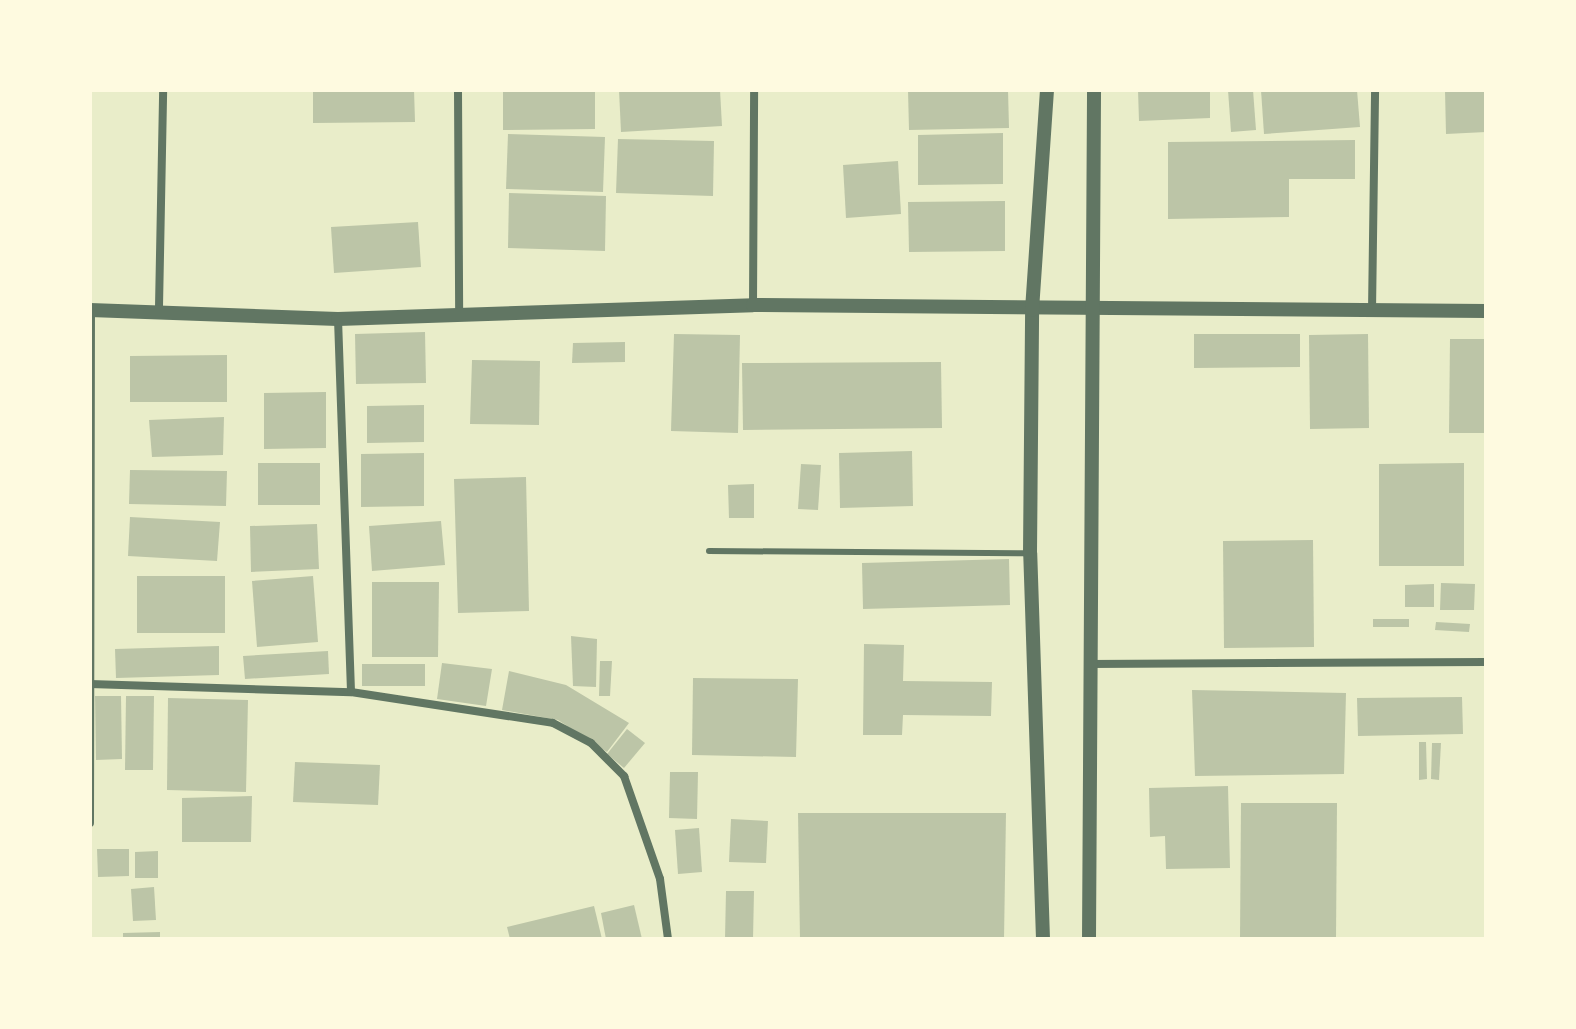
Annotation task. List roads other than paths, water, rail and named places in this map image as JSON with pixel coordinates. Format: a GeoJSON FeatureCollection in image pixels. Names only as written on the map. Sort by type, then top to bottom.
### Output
{"type":"FeatureCollection","features":[{"type":"Feature","properties":{"kind":"street"},"geometry":{"type":"LineString","coordinates":[[159,307],[163,90]]}},
{"type":"Feature","properties":{"kind":"street"},"geometry":{"type":"LineString","coordinates":[[458,90],[459,315]]}},
{"type":"Feature","properties":{"kind":"street"},"geometry":{"type":"LineString","coordinates":[[753,305],[754,90]]}},
{"type":"Feature","properties":{"kind":"street"},"geometry":{"type":"LineString","coordinates":[[1043,939],[1030,553],[1032,310],[1047,90]]}},
{"type":"Feature","properties":{"kind":"street"},"geometry":{"type":"LineString","coordinates":[[1089,939],[1088,664],[1094,90]]}},
{"type":"Feature","properties":{"kind":"street"},"geometry":{"type":"LineString","coordinates":[[1372,311],[1375,90]]}},
{"type":"Feature","properties":{"kind":"street"},"geometry":{"type":"LineString","coordinates":[[90,823],[91,310],[159,307],[338,319],[753,305],[1091,311],[1486,311]]}},
{"type":"Feature","properties":{"kind":"street"},"geometry":{"type":"LineString","coordinates":[[338,319],[351,692]]}},
{"type":"Feature","properties":{"kind":"street"},"geometry":{"type":"LineString","coordinates":[[1088,664],[1486,662]]}},
{"type":"Feature","properties":{"kind":"street"},"geometry":{"type":"LineString","coordinates":[[92,684],[351,692],[553,723],[591,743],[624,776],[660,879],[668,939]]}},
{"type":"Feature","properties":{"kind":"lane"},"geometry":{"type":"LineString","coordinates":[[709,551],[1030,553]]}}]}
